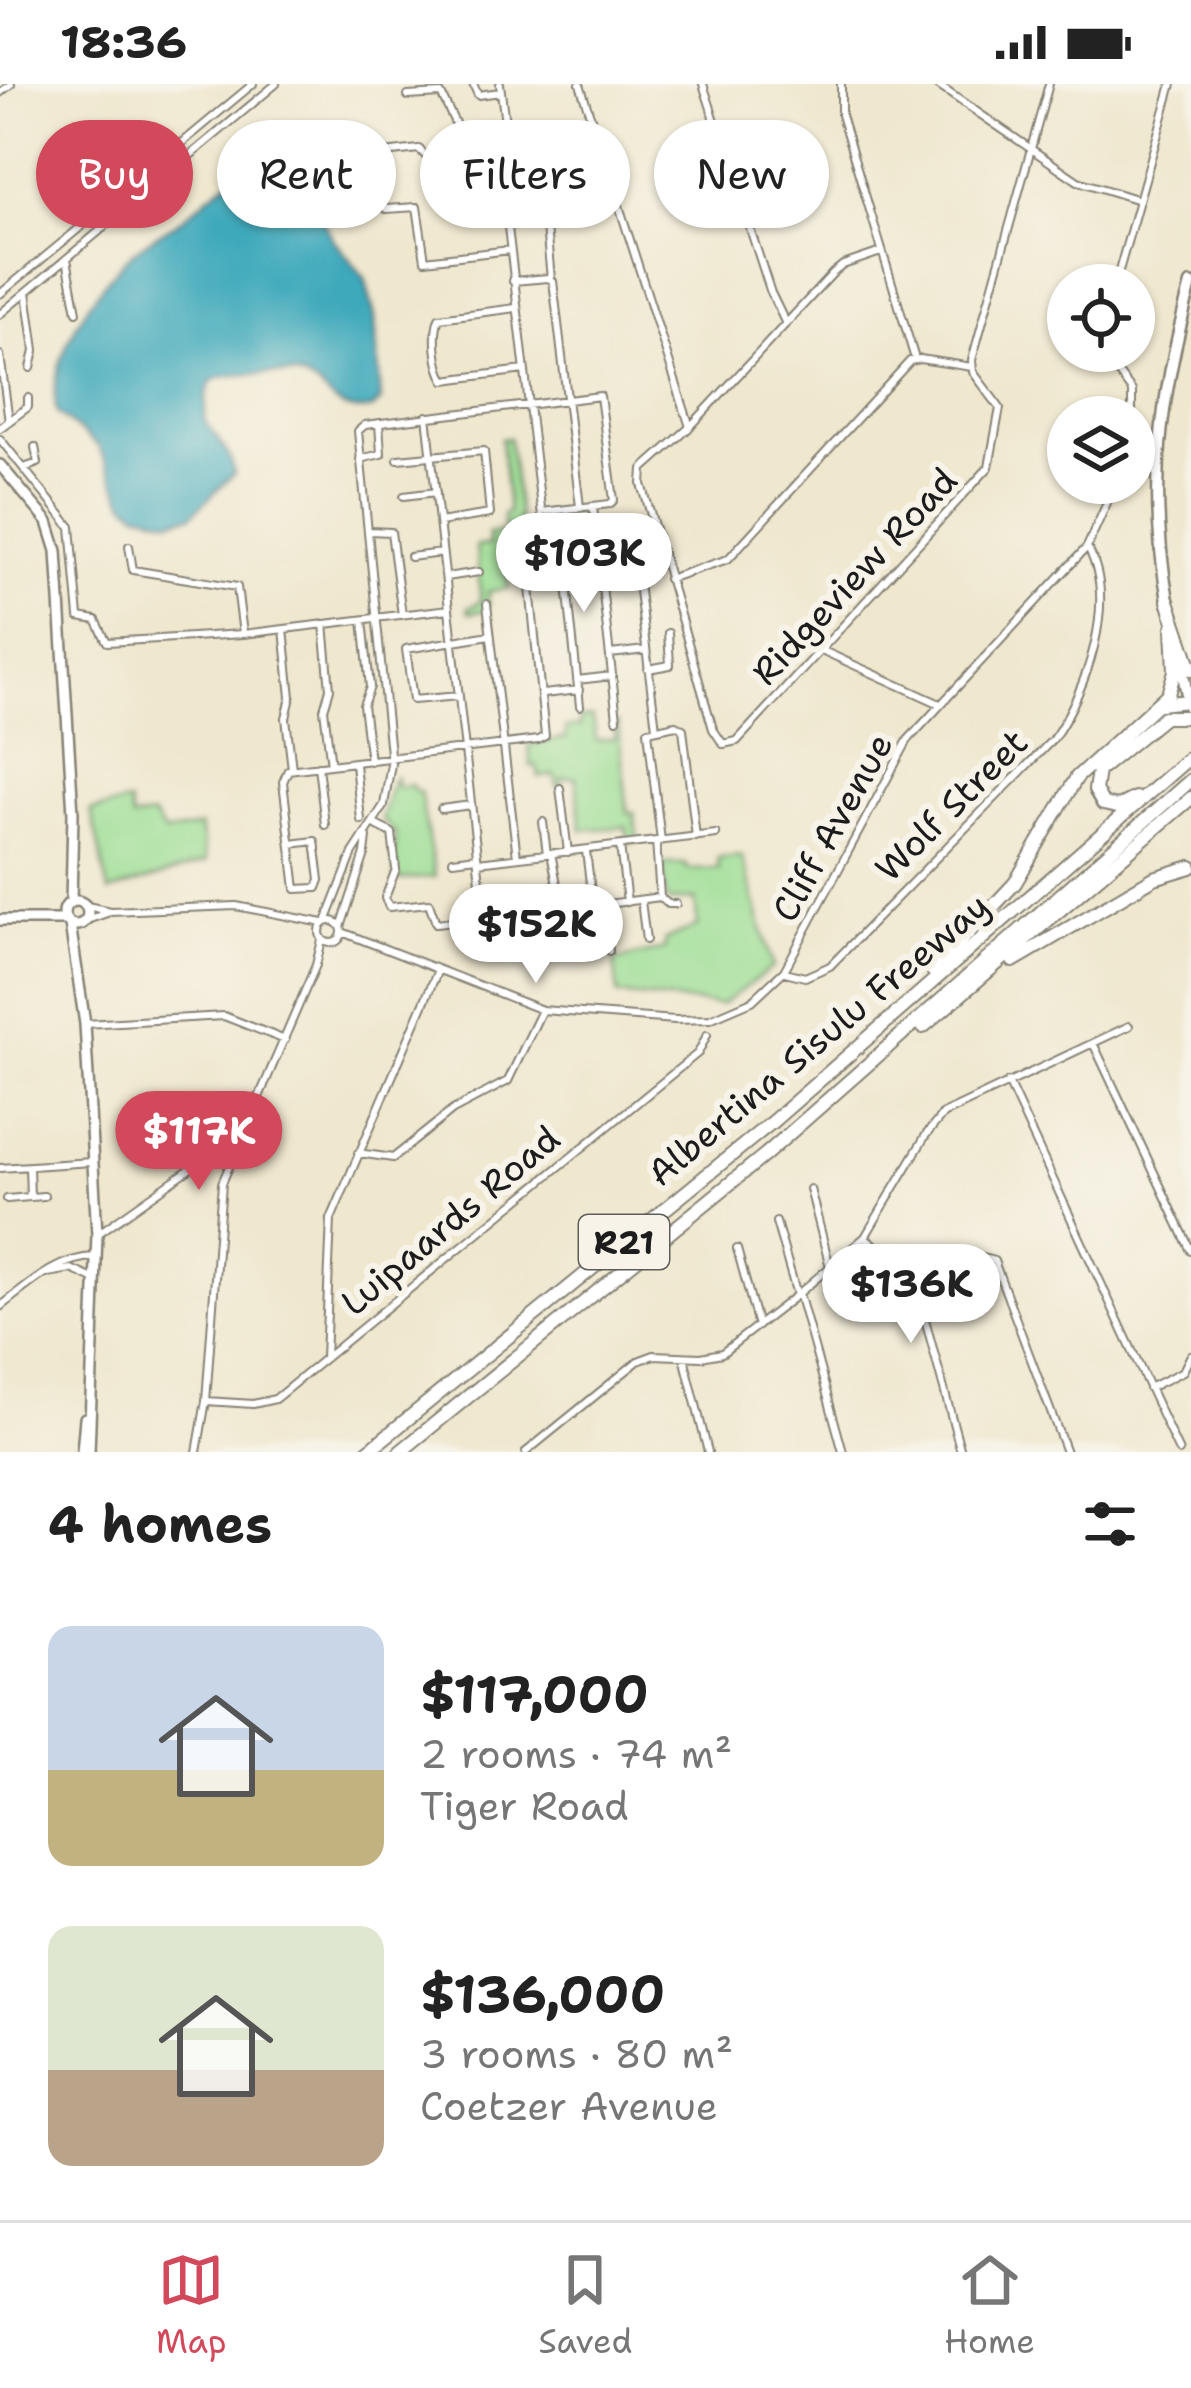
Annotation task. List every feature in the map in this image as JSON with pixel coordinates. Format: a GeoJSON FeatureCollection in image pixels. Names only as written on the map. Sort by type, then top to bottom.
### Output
{"type":"FeatureCollection","features":[{"type":"Feature","properties":{"kind":"highway"},"geometry":{"type":"LineString","coordinates":[[1168,601],[1191,670]]}},
{"type":"Feature","properties":{"kind":"highway"},"geometry":{"type":"LineString","coordinates":[[879,1028],[1015,883],[1077,777],[1159,705],[1174,678],[1173,627]]}},
{"type":"Feature","properties":{"kind":"highway"},"geometry":{"type":"LineString","coordinates":[[1159,705],[1190,711]]}},
{"type":"Feature","properties":{"kind":"highway"},"geometry":{"type":"LineString","coordinates":[[1190,711],[1164,717],[1133,740],[1098,771],[1096,794],[1107,806],[1123,806],[1191,753]]}},
{"type":"Feature","properties":{"kind":"highway","name":"Albertina Sisulu Freeway"},"geometry":{"type":"LineString","coordinates":[[367,1452],[772,1122],[1191,753]]}},
{"type":"Feature","properties":{"kind":"highway","name":"Albertina Sisulu Freeway"},"geometry":{"type":"LineString","coordinates":[[400,1452],[766,1155],[1191,780]]}},
{"type":"Feature","properties":{"kind":"highway"},"geometry":{"type":"LineString","coordinates":[[766,1155],[1191,797]]}},
{"type":"Feature","properties":{"kind":"highway"},"geometry":{"type":"LineString","coordinates":[[902,1044],[1073,922],[1154,878],[1191,867]]}},
{"type":"Feature","properties":{"kind":"main road"},"geometry":{"type":"LineString","coordinates":[[1190,711],[1156,521],[1157,455],[1191,284]]}},
{"type":"Feature","properties":{"kind":"street"},"geometry":{"type":"LineString","coordinates":[[0,93],[11,84]]}},
{"type":"Feature","properties":{"kind":"street"},"geometry":{"type":"LineString","coordinates":[[0,294],[253,84]]}},
{"type":"Feature","properties":{"kind":"street"},"geometry":{"type":"LineString","coordinates":[[0,314],[277,84]]}},
{"type":"Feature","properties":{"kind":"street"},"geometry":{"type":"LineString","coordinates":[[418,84],[422,94]]}},
{"type":"Feature","properties":{"kind":"street"},"geometry":{"type":"LineString","coordinates":[[473,84],[478,95],[501,88],[505,120]]}},
{"type":"Feature","properties":{"kind":"street"},"geometry":{"type":"LineString","coordinates":[[580,84],[690,427]]}},
{"type":"Feature","properties":{"kind":"street"},"geometry":{"type":"LineString","coordinates":[[703,84],[771,293],[786,325]]}},
{"type":"Feature","properties":{"kind":"street"},"geometry":{"type":"LineString","coordinates":[[841,84],[841,116],[915,359]]}},
{"type":"Feature","properties":{"kind":"street"},"geometry":{"type":"LineString","coordinates":[[936,84],[1078,181],[1139,200]]}},
{"type":"Feature","properties":{"kind":"street"},"geometry":{"type":"LineString","coordinates":[[915,359],[972,367],[1049,84]]}},
{"type":"Feature","properties":{"kind":"street"},"geometry":{"type":"LineString","coordinates":[[1121,264],[1172,84]]}},
{"type":"Feature","properties":{"kind":"street"},"geometry":{"type":"LineString","coordinates":[[409,96],[443,95],[455,120]]}},
{"type":"Feature","properties":{"kind":"street"},"geometry":{"type":"LineString","coordinates":[[396,207],[417,207],[425,260],[510,250]]}},
{"type":"Feature","properties":{"kind":"street"},"geometry":{"type":"LineString","coordinates":[[507,228],[545,542]]}},
{"type":"Feature","properties":{"kind":"street"},"geometry":{"type":"LineString","coordinates":[[546,228],[580,507]]}},
{"type":"Feature","properties":{"kind":"street"},"geometry":{"type":"LineString","coordinates":[[881,252],[833,273],[690,427],[645,464],[642,484],[668,579],[728,560],[915,359]]}},
{"type":"Feature","properties":{"kind":"street"},"geometry":{"type":"LineString","coordinates":[[67,259],[77,312]]}},
{"type":"Feature","properties":{"kind":"street"},"geometry":{"type":"LineString","coordinates":[[513,281],[551,279]]}},
{"type":"Feature","properties":{"kind":"street"},"geometry":{"type":"LineString","coordinates":[[27,292],[35,350],[31,368]]}},
{"type":"Feature","properties":{"kind":"street"},"geometry":{"type":"LineString","coordinates":[[517,308],[439,318],[440,373],[445,380],[524,370]]}},
{"type":"Feature","properties":{"kind":"street"},"geometry":{"type":"LineString","coordinates":[[0,355],[9,421]]}},
{"type":"Feature","properties":{"kind":"street","name":"Ridgeview Road"},"geometry":{"type":"LineString","coordinates":[[668,579],[713,729],[723,744],[737,741],[986,472],[1000,408],[972,367]]}},
{"type":"Feature","properties":{"kind":"street"},"geometry":{"type":"LineString","coordinates":[[332,936],[325,922],[353,853],[388,794],[391,758],[359,428],[597,395],[603,400],[614,500],[542,512]]}},
{"type":"Feature","properties":{"kind":"street"},"geometry":{"type":"LineString","coordinates":[[0,428],[28,406],[28,398]]}},
{"type":"Feature","properties":{"kind":"street"},"geometry":{"type":"LineString","coordinates":[[427,416],[487,943]]}},
{"type":"Feature","properties":{"kind":"street"},"geometry":{"type":"LineString","coordinates":[[361,459],[381,454],[379,423]]}},
{"type":"Feature","properties":{"kind":"street"},"geometry":{"type":"LineString","coordinates":[[0,439],[71,527],[79,617],[96,620],[106,640],[242,634],[449,610]]}},
{"type":"Feature","properties":{"kind":"street"},"geometry":{"type":"LineString","coordinates":[[23,468],[38,464],[35,447]]}},
{"type":"Feature","properties":{"kind":"street"},"geometry":{"type":"LineString","coordinates":[[398,459],[484,452],[492,509],[485,517],[439,522]]}},
{"type":"Feature","properties":{"kind":"street"},"geometry":{"type":"LineString","coordinates":[[0,465],[48,522],[57,551],[73,813],[72,879],[97,1234],[86,1452]]}},
{"type":"Feature","properties":{"kind":"street"},"geometry":{"type":"LineString","coordinates":[[404,496],[436,492]]}},
{"type":"Feature","properties":{"kind":"street","name":"Cliff Avenue"},"geometry":{"type":"LineString","coordinates":[[542,1010],[688,1021],[718,1017],[752,1001],[784,971],[902,750],[939,704],[1087,547],[1106,504]]}},
{"type":"Feature","properties":{"kind":"street"},"geometry":{"type":"LineString","coordinates":[[593,506],[617,718]]}},
{"type":"Feature","properties":{"kind":"street"},"geometry":{"type":"LineString","coordinates":[[370,532],[392,532],[402,615]]}},
{"type":"Feature","properties":{"kind":"street"},"geometry":{"type":"LineString","coordinates":[[291,844],[315,841],[320,880],[316,888],[296,889],[283,782],[285,772],[545,736],[526,548],[545,542],[556,541],[562,547],[580,706]]}},
{"type":"Feature","properties":{"kind":"street"},"geometry":{"type":"LineString","coordinates":[[129,546],[133,570],[236,586],[242,634]]}},
{"type":"Feature","properties":{"kind":"street","name":"Wolf Street"},"geometry":{"type":"LineString","coordinates":[[784,971],[805,977],[830,966],[1053,740],[1102,618],[1094,560],[1087,547]]}},
{"type":"Feature","properties":{"kind":"street"},"geometry":{"type":"LineString","coordinates":[[410,557],[443,553]]}},
{"type":"Feature","properties":{"kind":"street"},"geometry":{"type":"LineString","coordinates":[[599,563],[646,557]]}},
{"type":"Feature","properties":{"kind":"street"},"geometry":{"type":"LineString","coordinates":[[635,559],[656,728]]}},
{"type":"Feature","properties":{"kind":"street"},"geometry":{"type":"LineString","coordinates":[[446,577],[479,572]]}},
{"type":"Feature","properties":{"kind":"street"},"geometry":{"type":"LineString","coordinates":[[487,604],[517,857]]}},
{"type":"Feature","properties":{"kind":"street"},"geometry":{"type":"LineString","coordinates":[[363,620],[370,687],[363,705],[370,760]]}},
{"type":"Feature","properties":{"kind":"street"},"geometry":{"type":"LineString","coordinates":[[324,624],[330,689],[324,709],[331,765]]}},
{"type":"Feature","properties":{"kind":"street"},"geometry":{"type":"LineString","coordinates":[[284,628],[292,770]]}},
{"type":"Feature","properties":{"kind":"street"},"geometry":{"type":"LineString","coordinates":[[649,669],[670,665],[668,632]]}},
{"type":"Feature","properties":{"kind":"street"},"geometry":{"type":"LineString","coordinates":[[459,696],[416,700],[410,695],[406,649],[490,635]]}},
{"type":"Feature","properties":{"kind":"street"},"geometry":{"type":"LineString","coordinates":[[610,654],[646,650]]}},
{"type":"Feature","properties":{"kind":"street"},"geometry":{"type":"LineString","coordinates":[[821,650],[939,704]]}},
{"type":"Feature","properties":{"kind":"street"},"geometry":{"type":"LineString","coordinates":[[578,680],[612,676]]}},
{"type":"Feature","properties":{"kind":"street"},"geometry":{"type":"LineString","coordinates":[[543,694],[579,690]]}},
{"type":"Feature","properties":{"kind":"street"},"geometry":{"type":"LineString","coordinates":[[676,904],[660,897],[647,734],[656,728],[676,724],[683,729],[696,837]]}},
{"type":"Feature","properties":{"kind":"street"},"geometry":{"type":"LineString","coordinates":[[355,762],[362,820]]}},
{"type":"Feature","properties":{"kind":"street"},"geometry":{"type":"LineString","coordinates":[[318,766],[326,825]]}},
{"type":"Feature","properties":{"kind":"street"},"geometry":{"type":"LineString","coordinates":[[560,788],[568,851]]}},
{"type":"Feature","properties":{"kind":"street"},"geometry":{"type":"LineString","coordinates":[[441,809],[471,805]]}},
{"type":"Feature","properties":{"kind":"street"},"geometry":{"type":"LineString","coordinates":[[543,822],[558,908],[660,897]]}},
{"type":"Feature","properties":{"kind":"street"},"geometry":{"type":"LineString","coordinates":[[374,824],[392,833],[396,868],[385,898],[388,907],[429,903],[439,923],[484,918]]}},
{"type":"Feature","properties":{"kind":"street"},"geometry":{"type":"LineString","coordinates":[[197,1452],[206,1401],[219,1199],[237,1147],[332,936],[365,854],[368,834]]}},
{"type":"Feature","properties":{"kind":"street"},"geometry":{"type":"LineString","coordinates":[[453,860],[716,834]]}},
{"type":"Feature","properties":{"kind":"street"},"geometry":{"type":"LineString","coordinates":[[620,845],[627,902]]}},
{"type":"Feature","properties":{"kind":"street"},"geometry":{"type":"LineString","coordinates":[[585,850],[592,907]]}},
{"type":"Feature","properties":{"kind":"street"},"geometry":{"type":"LineString","coordinates":[[641,901],[646,940]]}},
{"type":"Feature","properties":{"kind":"street"},"geometry":{"type":"LineString","coordinates":[[76,904],[76,922]]}},
{"type":"Feature","properties":{"kind":"street"},"geometry":{"type":"LineString","coordinates":[[40,919],[76,904],[110,911],[222,905],[256,908],[542,1010],[505,1084],[453,1110],[393,1158],[358,1154]]}},
{"type":"Feature","properties":{"kind":"street"},"geometry":{"type":"LineString","coordinates":[[603,905],[609,951]]}},
{"type":"Feature","properties":{"kind":"street"},"geometry":{"type":"LineString","coordinates":[[0,920],[76,922],[110,911]]}},
{"type":"Feature","properties":{"kind":"street"},"geometry":{"type":"LineString","coordinates":[[298,920],[333,921],[332,936]]}},
{"type":"Feature","properties":{"kind":"street"},"geometry":{"type":"LineString","coordinates":[[325,1358],[331,1219],[438,970]]}},
{"type":"Feature","properties":{"kind":"street"},"geometry":{"type":"LineString","coordinates":[[85,1024],[224,1016],[285,1040]]}},
{"type":"Feature","properties":{"kind":"street"},"geometry":{"type":"LineString","coordinates":[[526,1452],[638,1361],[654,1355],[722,1353],[798,1294],[865,1237],[938,1118],[1129,1026]]}},
{"type":"Feature","properties":{"kind":"street","name":"Luipaards Road"},"geometry":{"type":"LineString","coordinates":[[206,1401],[268,1402],[698,1053],[707,1035]]}},
{"type":"Feature","properties":{"kind":"street"},"geometry":{"type":"LineString","coordinates":[[1093,1043],[1191,1251]]}},
{"type":"Feature","properties":{"kind":"street"},"geometry":{"type":"LineString","coordinates":[[1008,1082],[1179,1452]]}},
{"type":"Feature","properties":{"kind":"street"},"geometry":{"type":"LineString","coordinates":[[97,1234],[212,1154],[237,1147]]}},
{"type":"Feature","properties":{"kind":"street"},"geometry":{"type":"LineString","coordinates":[[0,1168],[93,1162]]}},
{"type":"Feature","properties":{"kind":"street"},"geometry":{"type":"LineString","coordinates":[[29,1166],[30,1197]]}},
{"type":"Feature","properties":{"kind":"street"},"geometry":{"type":"LineString","coordinates":[[810,1189],[830,1268]]}},
{"type":"Feature","properties":{"kind":"street"},"geometry":{"type":"LineString","coordinates":[[7,1199],[44,1196]]}},
{"type":"Feature","properties":{"kind":"street"},"geometry":{"type":"LineString","coordinates":[[776,1222],[843,1452]]}},
{"type":"Feature","properties":{"kind":"street"},"geometry":{"type":"LineString","coordinates":[[865,1237],[913,1275],[961,1452]]}},
{"type":"Feature","properties":{"kind":"street"},"geometry":{"type":"LineString","coordinates":[[737,1249],[758,1326]]}},
{"type":"Feature","properties":{"kind":"street"},"geometry":{"type":"LineString","coordinates":[[913,1275],[984,1256],[994,1261],[1066,1452]]}},
{"type":"Feature","properties":{"kind":"street"},"geometry":{"type":"LineString","coordinates":[[0,1307],[66,1261],[95,1257]]}},
{"type":"Feature","properties":{"kind":"street"},"geometry":{"type":"LineString","coordinates":[[44,1274],[71,1269],[93,1279]]}},
{"type":"Feature","properties":{"kind":"street"},"geometry":{"type":"LineString","coordinates":[[1150,1388],[1183,1371],[1191,1355]]}},
{"type":"Feature","properties":{"kind":"street"},"geometry":{"type":"LineString","coordinates":[[684,1357],[708,1452]]}},
{"type":"Feature","properties":{"kind":"green space"},"geometry":{"type":"Polygon","coordinates":[[[509,438],[519,518],[518,543],[504,545],[509,588],[488,592],[489,604],[483,611],[469,613],[468,608],[481,601],[476,546],[489,545],[488,534],[504,533],[503,514],[508,512],[501,439],[509,438]]]}},
{"type":"Feature","properties":{"kind":"green space"},"geometry":{"type":"Polygon","coordinates":[[[593,717],[596,740],[615,739],[618,723],[628,813],[634,813],[638,841],[629,842],[626,827],[582,830],[576,777],[562,778],[562,785],[557,786],[555,775],[539,777],[537,766],[531,766],[528,745],[566,738],[566,728],[580,726],[580,718],[593,717]]]}},
{"type":"Feature","properties":{"kind":"green space"},"geometry":{"type":"Polygon","coordinates":[[[395,775],[397,787],[412,785],[420,792],[435,877],[395,880],[395,833],[381,819],[395,775]]]}},
{"type":"Feature","properties":{"kind":"green space"},"geometry":{"type":"Polygon","coordinates":[[[129,803],[132,819],[153,816],[165,833],[200,827],[206,862],[109,892],[91,811],[129,803]]]}},
{"type":"Feature","properties":{"kind":"green space"},"geometry":{"type":"Polygon","coordinates":[[[742,856],[773,967],[721,1005],[618,995],[614,961],[665,949],[665,940],[698,926],[695,899],[666,899],[663,864],[686,864],[688,870],[719,869],[718,858],[742,856]]]}},
{"type":"Feature","properties":{"kind":"water"},"geometry":{"type":"Polygon","coordinates":[[[217,190],[217,228],[327,228],[365,278],[375,317],[381,401],[373,409],[348,408],[308,380],[290,375],[217,379],[208,390],[205,420],[230,457],[234,474],[192,515],[171,520],[138,512],[124,501],[98,446],[57,413],[55,393],[65,350],[100,288],[129,256],[168,228],[193,228],[193,210],[217,190]]]}}]}
